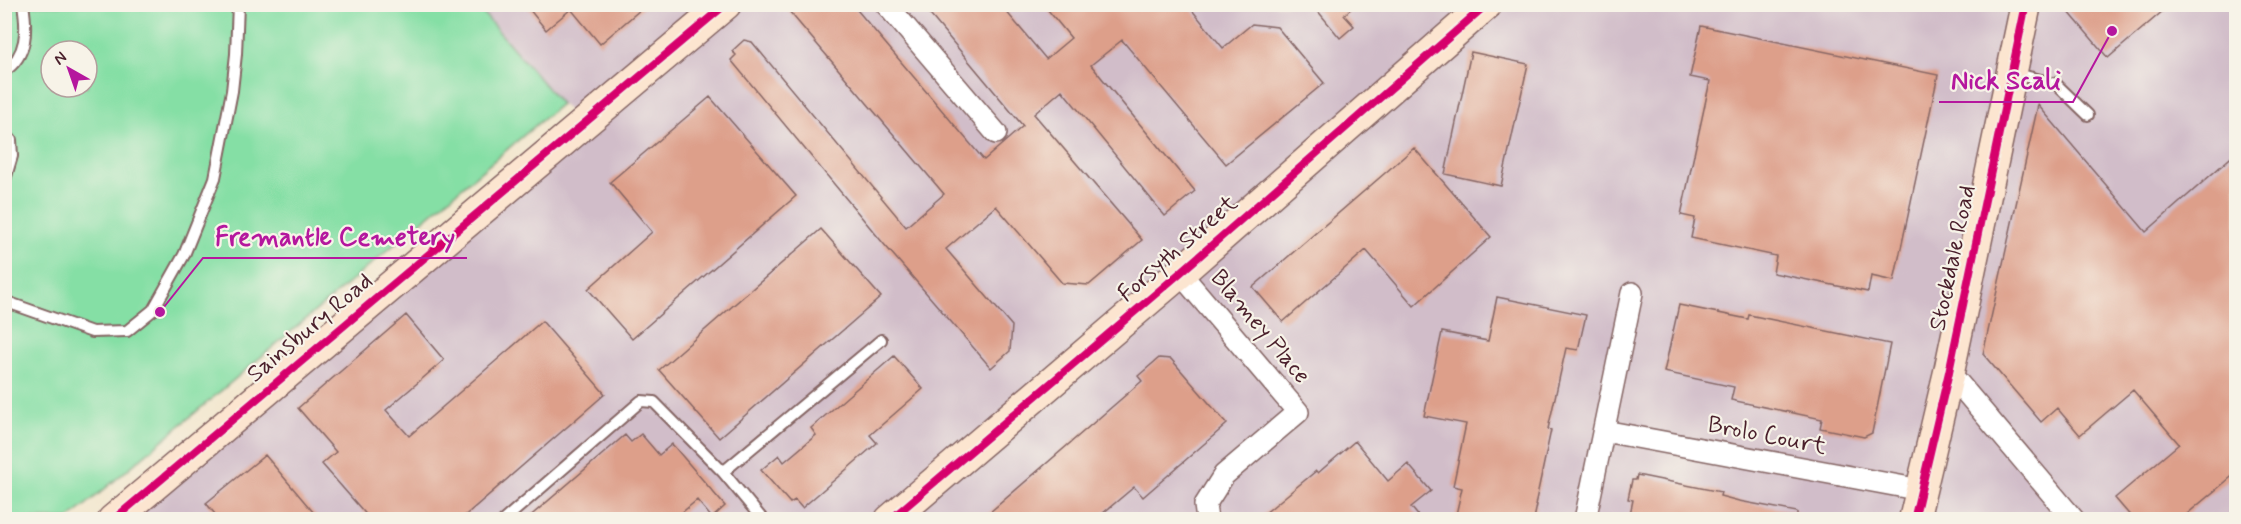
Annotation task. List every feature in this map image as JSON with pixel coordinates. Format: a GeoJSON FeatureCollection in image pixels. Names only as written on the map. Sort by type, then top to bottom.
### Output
{"type":"FeatureCollection","features":[{"type":"Feature","properties":{"kind":"street","name":"Sainsbury Road"},"geometry":{"type":"LineString","coordinates":[[112,519],[726,4]]}},
{"type":"Feature","properties":{"kind":"street"},"geometry":{"type":"LineString","coordinates":[[886,4],[996,133]]}},
{"type":"Feature","properties":{"kind":"street","name":"Forsyth Street"},"geometry":{"type":"LineString","coordinates":[[890,519],[1180,273],[1487,4]]}},
{"type":"Feature","properties":{"kind":"street","name":"Stockdale Road"},"geometry":{"type":"LineString","coordinates":[[1914,519],[1949,372],[2026,4]]}},
{"type":"Feature","properties":{"kind":"street","name":"Blamey Place"},"geometry":{"type":"LineString","coordinates":[[1180,273],[1298,412],[1224,476],[1205,505],[1208,519]]}},
{"type":"Feature","properties":{"kind":"street"},"geometry":{"type":"LineString","coordinates":[[1585,519],[1632,293]]}},
{"type":"Feature","properties":{"kind":"street"},"geometry":{"type":"LineString","coordinates":[[1949,372],[2074,519]]}},
{"type":"Feature","properties":{"kind":"street","name":"Brolo Court"},"geometry":{"type":"LineString","coordinates":[[1604,431],[1921,490]]}},
{"type":"Feature","properties":{"kind":"lane"},"geometry":{"type":"LineString","coordinates":[[4,71],[21,56],[26,26],[23,4]]}},
{"type":"Feature","properties":{"kind":"lane"},"geometry":{"type":"LineString","coordinates":[[4,302],[92,332],[127,331],[153,310],[184,255],[215,178],[232,91],[238,4]]}},
{"type":"Feature","properties":{"kind":"lane"},"geometry":{"type":"LineString","coordinates":[[2012,73],[2056,84],[2088,115]]}},
{"type":"Feature","properties":{"kind":"lane"},"geometry":{"type":"LineString","coordinates":[[4,135],[11,140],[12,156],[4,183]]}},
{"type":"Feature","properties":{"kind":"lane"},"geometry":{"type":"LineString","coordinates":[[723,472],[881,340]]}},
{"type":"Feature","properties":{"kind":"lane"},"geometry":{"type":"LineString","coordinates":[[504,519],[641,401],[654,402],[723,472],[763,519]]}},
{"type":"Feature","properties":{"kind":"shaded area"},"geometry":{"type":"Polygon","coordinates":[[[476,5],[2236,5],[2236,519],[131,520],[593,128],[561,104],[476,5]]]}},
{"type":"Feature","properties":{"kind":"green space"},"geometry":{"type":"Polygon","coordinates":[[[4,5],[476,5],[561,104],[69,519],[5,519],[4,5]]]}},
{"type":"Feature","properties":{"kind":"building"},"geometry":{"type":"Polygon","coordinates":[[[525,4],[647,4],[600,44],[571,9],[546,30],[525,4]]]}},
{"type":"Feature","properties":{"kind":"building"},"geometry":{"type":"Polygon","coordinates":[[[783,4],[852,4],[984,160],[1023,126],[921,4],[1000,4],[1046,59],[1071,38],[1043,4],[1187,4],[1223,48],[1252,24],[1277,27],[1324,83],[1226,164],[1122,40],[1091,65],[1195,191],[1165,216],[1062,90],[1034,114],[1142,240],[1089,285],[1062,283],[996,206],[946,249],[1012,326],[1010,351],[991,368],[883,243],[731,60],[736,55],[732,51],[744,40],[752,42],[906,227],[944,194],[783,4]]]}},
{"type":"Feature","properties":{"kind":"building"},"geometry":{"type":"Polygon","coordinates":[[[1312,4],[1356,4],[1344,15],[1354,26],[1340,38],[1312,4]]]}},
{"type":"Feature","properties":{"kind":"building"},"geometry":{"type":"Polygon","coordinates":[[[2062,4],[2171,4],[2108,58],[2062,4]]]}},
{"type":"Feature","properties":{"kind":"building"},"geometry":{"type":"Polygon","coordinates":[[[1701,26],[1938,75],[1894,281],[1871,276],[1868,292],[1773,273],[1776,256],[1691,238],[1695,218],[1681,215],[1710,81],[1690,77],[1701,26]]]}},
{"type":"Feature","properties":{"kind":"building"},"geometry":{"type":"Polygon","coordinates":[[[1471,52],[1528,64],[1501,186],[1445,174],[1471,52]]]}},
{"type":"Feature","properties":{"kind":"building"},"geometry":{"type":"Polygon","coordinates":[[[710,97],[796,196],[632,339],[588,289],[652,232],[610,182],[710,97]]]}},
{"type":"Feature","properties":{"kind":"building"},"geometry":{"type":"Polygon","coordinates":[[[2038,105],[2146,232],[2236,153],[2236,473],[2181,519],[2133,519],[2115,498],[2179,444],[2133,390],[2080,435],[2057,408],[2041,422],[1983,354],[2038,105]]]}},
{"type":"Feature","properties":{"kind":"building"},"geometry":{"type":"Polygon","coordinates":[[[1414,148],[1491,237],[1414,306],[1366,250],[1283,322],[1253,287],[1414,148]]]}},
{"type":"Feature","properties":{"kind":"building"},"geometry":{"type":"Polygon","coordinates":[[[821,229],[881,297],[719,438],[659,370],[821,229]]]}},
{"type":"Feature","properties":{"kind":"building"},"geometry":{"type":"Polygon","coordinates":[[[1497,297],[1586,315],[1578,350],[1566,348],[1548,429],[1551,430],[1534,519],[1455,519],[1462,488],[1453,486],[1466,424],[1424,416],[1442,332],[1488,341],[1497,297]]]}},
{"type":"Feature","properties":{"kind":"building"},"geometry":{"type":"Polygon","coordinates":[[[1679,305],[1748,319],[1749,315],[1890,344],[1872,433],[1864,437],[1820,428],[1822,419],[1731,400],[1734,387],[1664,372],[1679,305]]]}},
{"type":"Feature","properties":{"kind":"building"},"geometry":{"type":"Polygon","coordinates":[[[406,315],[444,360],[386,410],[409,436],[542,321],[605,394],[461,519],[370,519],[322,464],[336,452],[298,408],[406,315]]]}},
{"type":"Feature","properties":{"kind":"building"},"geometry":{"type":"Polygon","coordinates":[[[894,356],[923,389],[870,435],[877,443],[802,508],[795,500],[790,503],[761,470],[779,455],[784,462],[816,435],[811,428],[894,356]]]}},
{"type":"Feature","properties":{"kind":"building"},"geometry":{"type":"Polygon","coordinates":[[[1159,358],[1171,359],[1227,424],[1143,497],[1134,487],[1096,519],[982,519],[1142,381],[1138,376],[1159,358]]]}},
{"type":"Feature","properties":{"kind":"building"},"geometry":{"type":"Polygon","coordinates":[[[641,434],[659,455],[672,444],[725,506],[712,518],[697,500],[674,519],[527,519],[625,435],[631,442],[641,434]]]}},
{"type":"Feature","properties":{"kind":"building"},"geometry":{"type":"Polygon","coordinates":[[[1355,441],[1388,481],[1408,464],[1431,491],[1411,507],[1421,519],[1258,519],[1316,471],[1318,473],[1355,441]]]}},
{"type":"Feature","properties":{"kind":"building"},"geometry":{"type":"Polygon","coordinates":[[[265,455],[319,519],[219,519],[206,503],[265,455]]]}},
{"type":"Feature","properties":{"kind":"building"},"geometry":{"type":"Polygon","coordinates":[[[1637,475],[1721,492],[1720,496],[1739,501],[1797,512],[1797,519],[1629,519],[1633,500],[1628,499],[1632,480],[1636,480],[1637,475]]]}},
{"type":"Feature","properties":{"kind":"cycle path"},"geometry":{"type":"LineString","coordinates":[[113,520],[726,4]]}},
{"type":"Feature","properties":{"kind":"cycle path"},"geometry":{"type":"LineString","coordinates":[[890,520],[1180,273],[1487,4]]}},
{"type":"Feature","properties":{"kind":"cycle path"},"geometry":{"type":"LineString","coordinates":[[1914,520],[1949,372],[2026,4]]}},
{"type":"Feature","properties":{"kind":"place","name":"Nick Scali"},"geometry":{"type":"Point","coordinates":[2112,31]}},
{"type":"Feature","properties":{"kind":"place","name":"Fremantle Cemetery"},"geometry":{"type":"Point","coordinates":[160,312]}}]}
